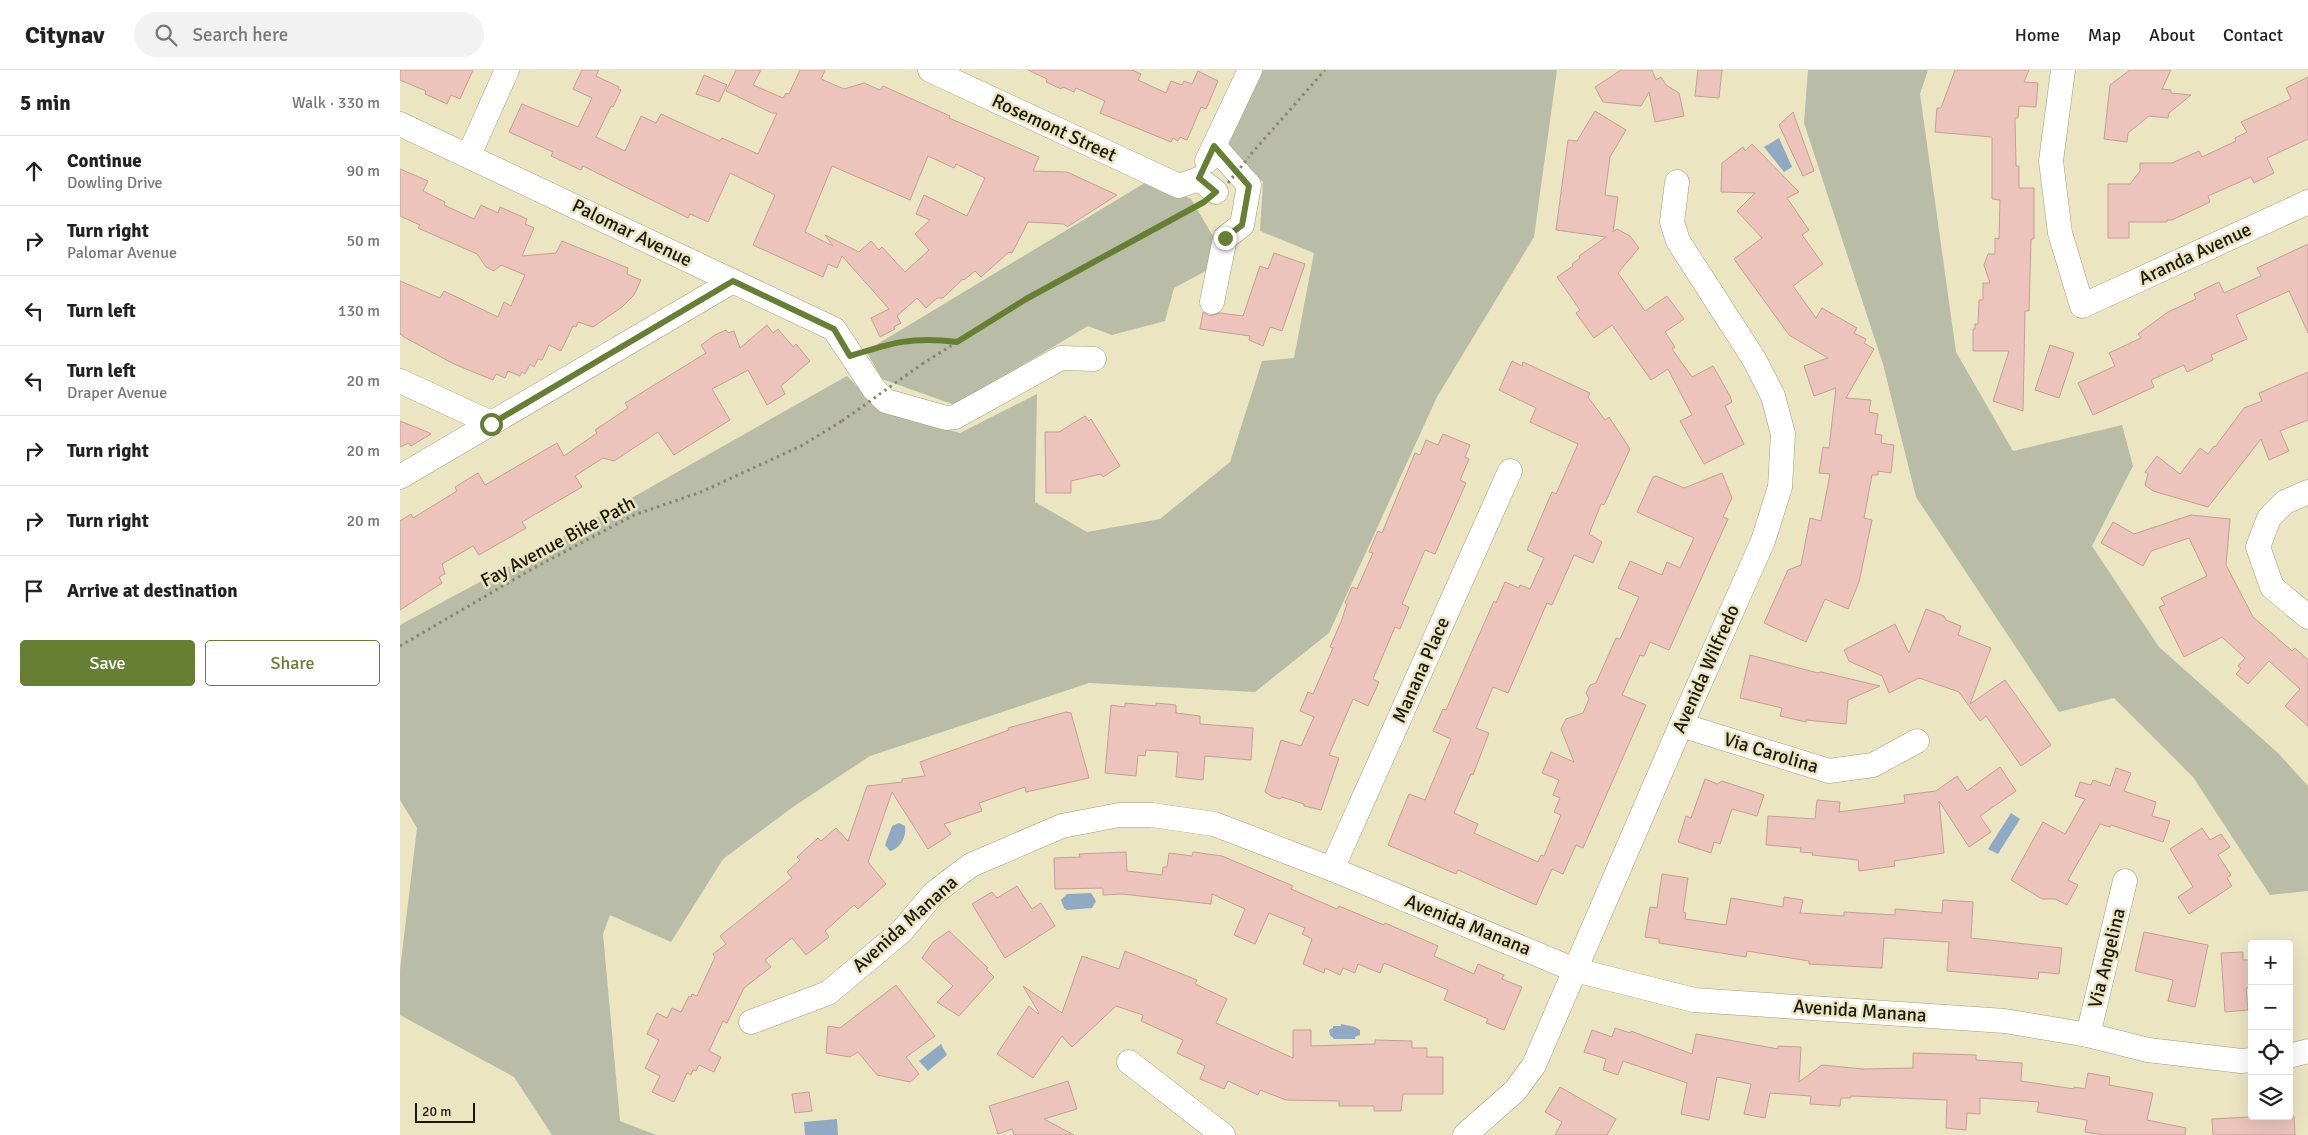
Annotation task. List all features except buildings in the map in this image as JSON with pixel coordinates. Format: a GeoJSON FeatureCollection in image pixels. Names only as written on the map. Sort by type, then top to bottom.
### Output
{"type":"FeatureCollection","features":[{"type":"Feature","properties":{"kind":"street"},"geometry":{"type":"LineString","coordinates":[[469,155],[507,70]]}},
{"type":"Feature","properties":{"kind":"street","name":"Rosemont Street"},"geometry":{"type":"LineString","coordinates":[[930,70],[1205,185]]}},
{"type":"Feature","properties":{"kind":"street"},"geometry":{"type":"LineString","coordinates":[[1205,185],[1214,146],[1250,70]]}},
{"type":"Feature","properties":{"kind":"street","name":"Aranda Avenue"},"geometry":{"type":"LineString","coordinates":[[2063,70],[2052,161],[2060,233],[2082,306],[2308,202]]}},
{"type":"Feature","properties":{"kind":"street","name":"Palomar Avenue"},"geometry":{"type":"LineString","coordinates":[[400,124],[834,329],[850,356],[874,389],[886,401],[946,418],[955,417],[1062,358],[1094,359]]}},
{"type":"Feature","properties":{"kind":"street"},"geometry":{"type":"LineString","coordinates":[[1212,302],[1225,238],[1242,225],[1249,186],[1214,146]]}},
{"type":"Feature","properties":{"kind":"street","name":"Avenida Wilfredo"},"geometry":{"type":"LineString","coordinates":[[1465,1135],[1516,1091],[1534,1065],[1680,725],[1763,541],[1780,488],[1783,434],[1773,396],[1754,359],[1678,241],[1672,222],[1677,182]]}},
{"type":"Feature","properties":{"kind":"street"},"geometry":{"type":"LineString","coordinates":[[400,476],[733,281]]}},
{"type":"Feature","properties":{"kind":"street"},"geometry":{"type":"LineString","coordinates":[[400,381],[491,424]]}},
{"type":"Feature","properties":{"kind":"street","name":"Manana Place"},"geometry":{"type":"LineString","coordinates":[[1332,869],[1510,471]]}},
{"type":"Feature","properties":{"kind":"street"},"geometry":{"type":"LineString","coordinates":[[2308,492],[2285,502],[2269,518],[2258,547],[2272,587],[2308,617]]}},
{"type":"Feature","properties":{"kind":"street","name":"Via Carolina"},"geometry":{"type":"LineString","coordinates":[[1680,725],[1829,771],[1873,765],[1917,741]]}},
{"type":"Feature","properties":{"kind":"street","name":"Avenida Manana"},"geometry":{"type":"LineString","coordinates":[[750,1022],[828,993],[901,932],[934,893],[971,866],[1062,826],[1127,815],[1152,815],[1214,824],[1332,869],[1576,970],[1694,1000],[2005,1021],[2088,1034],[2148,1050],[2248,1060]]}},
{"type":"Feature","properties":{"kind":"street","name":"Via Angelina"},"geometry":{"type":"LineString","coordinates":[[2088,1034],[2125,881]]}},
{"type":"Feature","properties":{"kind":"street"},"geometry":{"type":"LineString","coordinates":[[2293,1055],[2308,1051]]}},
{"type":"Feature","properties":{"kind":"street"},"geometry":{"type":"LineString","coordinates":[[1129,1062],[1223,1135]]}},
{"type":"Feature","properties":{"kind":"path","name":"Fay Avenue Bike Path"},"geometry":{"type":"LineString","coordinates":[[400,646],[532,569],[634,515],[701,492],[801,446],[842,421],[922,364],[1026,299],[1193,210],[1205,185],[1249,157],[1323,71]]}},
{"type":"Feature","properties":{"kind":"path"},"geometry":{"type":"LineString","coordinates":[[850,356],[895,342],[933,339],[957,342]]}},
{"type":"Feature","properties":{"kind":"green space"},"geometry":{"type":"Polygon","coordinates":[[[1263,70],[1557,70],[1534,237],[1437,397],[1329,633],[1255,692],[1089,683],[870,756],[793,807],[723,859],[671,942],[610,915],[603,934],[620,1121],[656,1135],[552,1135],[514,1077],[400,1015],[400,970],[417,828],[400,800],[400,625],[552,543],[847,376],[881,410],[960,433],[1037,394],[1035,502],[1087,532],[1160,519],[1230,462],[1262,361],[1294,358],[1314,253],[1260,231],[1263,182],[1227,145],[1263,70]]]}},
{"type":"Feature","properties":{"kind":"green space"},"geometry":{"type":"Polygon","coordinates":[[[1808,70],[1928,70],[1920,94],[1956,352],[2013,451],[2122,425],[2133,466],[2092,546],[2159,647],[2278,753],[2308,786],[2308,891],[2270,895],[2193,777],[2114,698],[2059,712],[1916,497],[1883,364],[1804,123],[1808,70]]]}},
{"type":"Feature","properties":{"kind":"green space"},"geometry":{"type":"Polygon","coordinates":[[[1148,181],[1191,199],[1217,243],[1213,267],[1174,288],[1165,321],[1112,335],[1088,326],[961,402],[952,404],[882,379],[866,351],[1148,181]]]}},
{"type":"Feature","properties":{"kind":"water"},"geometry":{"type":"Polygon","coordinates":[[[1779,138],[1792,167],[1784,172],[1764,147],[1779,138]]]}},
{"type":"Feature","properties":{"kind":"water"},"geometry":{"type":"Polygon","coordinates":[[[2011,813],[2020,819],[1998,854],[1988,849],[2011,813]]]}},
{"type":"Feature","properties":{"kind":"water"},"geometry":{"type":"Polygon","coordinates":[[[899,823],[905,826],[904,838],[897,848],[890,851],[885,845],[892,826],[899,823]]]}},
{"type":"Feature","properties":{"kind":"water"},"geometry":{"type":"Polygon","coordinates":[[[1091,893],[1096,901],[1092,908],[1067,910],[1064,908],[1061,900],[1067,894],[1091,893]]]}},
{"type":"Feature","properties":{"kind":"water"},"geometry":{"type":"Polygon","coordinates":[[[1341,1024],[1355,1027],[1360,1030],[1360,1035],[1355,1037],[1355,1039],[1334,1039],[1330,1035],[1329,1030],[1333,1026],[1341,1026],[1341,1024]]]}},
{"type":"Feature","properties":{"kind":"water"},"geometry":{"type":"Polygon","coordinates":[[[941,1044],[947,1055],[928,1071],[919,1061],[941,1044]]]}},
{"type":"Feature","properties":{"kind":"water"},"geometry":{"type":"Polygon","coordinates":[[[837,1119],[838,1135],[805,1135],[804,1122],[837,1119]]]}},
{"type":"Feature","properties":{"kind":"route"},"geometry":{"type":"LineString","coordinates":[[491,424],[733,281],[834,329],[850,356],[895,342],[933,339],[957,342],[1026,299],[1193,210],[1204,202],[1216,192],[1199,178],[1214,146],[1249,186],[1242,225],[1225,238]]}}]}
